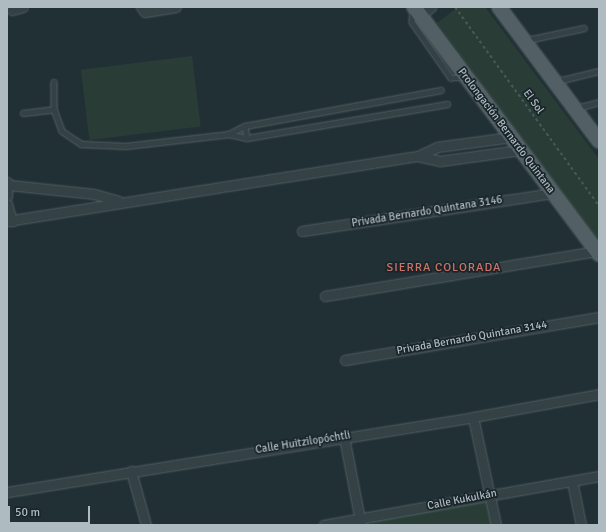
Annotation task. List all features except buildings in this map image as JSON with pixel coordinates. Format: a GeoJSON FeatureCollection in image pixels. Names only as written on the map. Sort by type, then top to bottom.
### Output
{"type":"FeatureCollection","features":[{"type":"Feature","properties":{"kind":"main road"},"geometry":{"type":"LineString","coordinates":[[499,7],[599,141]]}},
{"type":"Feature","properties":{"kind":"main road","name":"Prolongación Bernardo Quintana"},"geometry":{"type":"LineString","coordinates":[[419,9],[467,78],[598,253]]}},
{"type":"Feature","properties":{"kind":"street"},"geometry":{"type":"LineString","coordinates":[[12,10],[23,7]]}},
{"type":"Feature","properties":{"kind":"street"},"geometry":{"type":"LineString","coordinates":[[143,10],[176,7]]}},
{"type":"Feature","properties":{"kind":"street"},"geometry":{"type":"LineString","coordinates":[[7,204],[9,221],[120,201],[418,156],[436,147],[511,137]]}},
{"type":"Feature","properties":{"kind":"street"},"geometry":{"type":"LineString","coordinates":[[418,156],[440,161],[520,150]]}},
{"type":"Feature","properties":{"kind":"street"},"geometry":{"type":"LineString","coordinates":[[7,196],[8,183],[94,194],[120,201]]}},
{"type":"Feature","properties":{"kind":"street","name":"Privada Bernardo Quintana 3146"},"geometry":{"type":"LineString","coordinates":[[302,231],[552,193]]}},
{"type":"Feature","properties":{"kind":"street"},"geometry":{"type":"LineString","coordinates":[[325,296],[598,253]]}},
{"type":"Feature","properties":{"kind":"street","name":"Privada Bernardo Quintana 3144"},"geometry":{"type":"LineString","coordinates":[[345,360],[599,317]]}},
{"type":"Feature","properties":{"kind":"street","name":"Calle Huitzilopóchtli"},"geometry":{"type":"LineString","coordinates":[[7,492],[344,437],[473,418],[599,394]]}},
{"type":"Feature","properties":{"kind":"street"},"geometry":{"type":"LineString","coordinates":[[473,418],[496,525]]}},
{"type":"Feature","properties":{"kind":"street"},"geometry":{"type":"LineString","coordinates":[[344,437],[361,522]]}},
{"type":"Feature","properties":{"kind":"street"},"geometry":{"type":"LineString","coordinates":[[131,471],[146,525]]}},
{"type":"Feature","properties":{"kind":"street","name":"Calle Kukulkán"},"geometry":{"type":"LineString","coordinates":[[324,525],[361,522],[489,494],[599,476]]}},
{"type":"Feature","properties":{"kind":"street"},"geometry":{"type":"LineString","coordinates":[[572,481],[581,525]]}},
{"type":"Feature","properties":{"kind":"lane"},"geometry":{"type":"LineString","coordinates":[[524,40],[584,28]]}},
{"type":"Feature","properties":{"kind":"lane"},"geometry":{"type":"LineString","coordinates":[[554,82],[599,71]]}},
{"type":"Feature","properties":{"kind":"lane"},"geometry":{"type":"LineString","coordinates":[[54,82],[54,109],[62,131],[81,144],[126,146],[229,134],[246,138],[447,104]]}},
{"type":"Feature","properties":{"kind":"lane"},"geometry":{"type":"LineString","coordinates":[[229,134],[245,126],[441,90]]}},
{"type":"Feature","properties":{"kind":"lane"},"geometry":{"type":"LineString","coordinates":[[576,109],[599,102]]}},
{"type":"Feature","properties":{"kind":"lane"},"geometry":{"type":"LineString","coordinates":[[23,113],[54,109]]}},
{"type":"Feature","properties":{"kind":"lane"},"geometry":{"type":"LineString","coordinates":[[245,126],[246,138]]}},
{"type":"Feature","properties":{"kind":"path","name":"El Sol"},"geometry":{"type":"LineString","coordinates":[[454,7],[599,206]]}},
{"type":"Feature","properties":{"kind":"green space"},"geometry":{"type":"Polygon","coordinates":[[[458,7],[485,7],[599,159],[599,243],[437,23],[458,7]]]}},
{"type":"Feature","properties":{"kind":"green space"},"geometry":{"type":"Polygon","coordinates":[[[192,56],[201,126],[89,140],[81,70],[192,56]]]}},
{"type":"Feature","properties":{"kind":"green space"},"geometry":{"type":"Polygon","coordinates":[[[487,501],[493,525],[372,525],[371,521],[487,501]]]}},
{"type":"Feature","properties":{"kind":"district","name":"SIERRA COLORADA"},"geometry":{"type":"Point","coordinates":[444,268]}}]}
